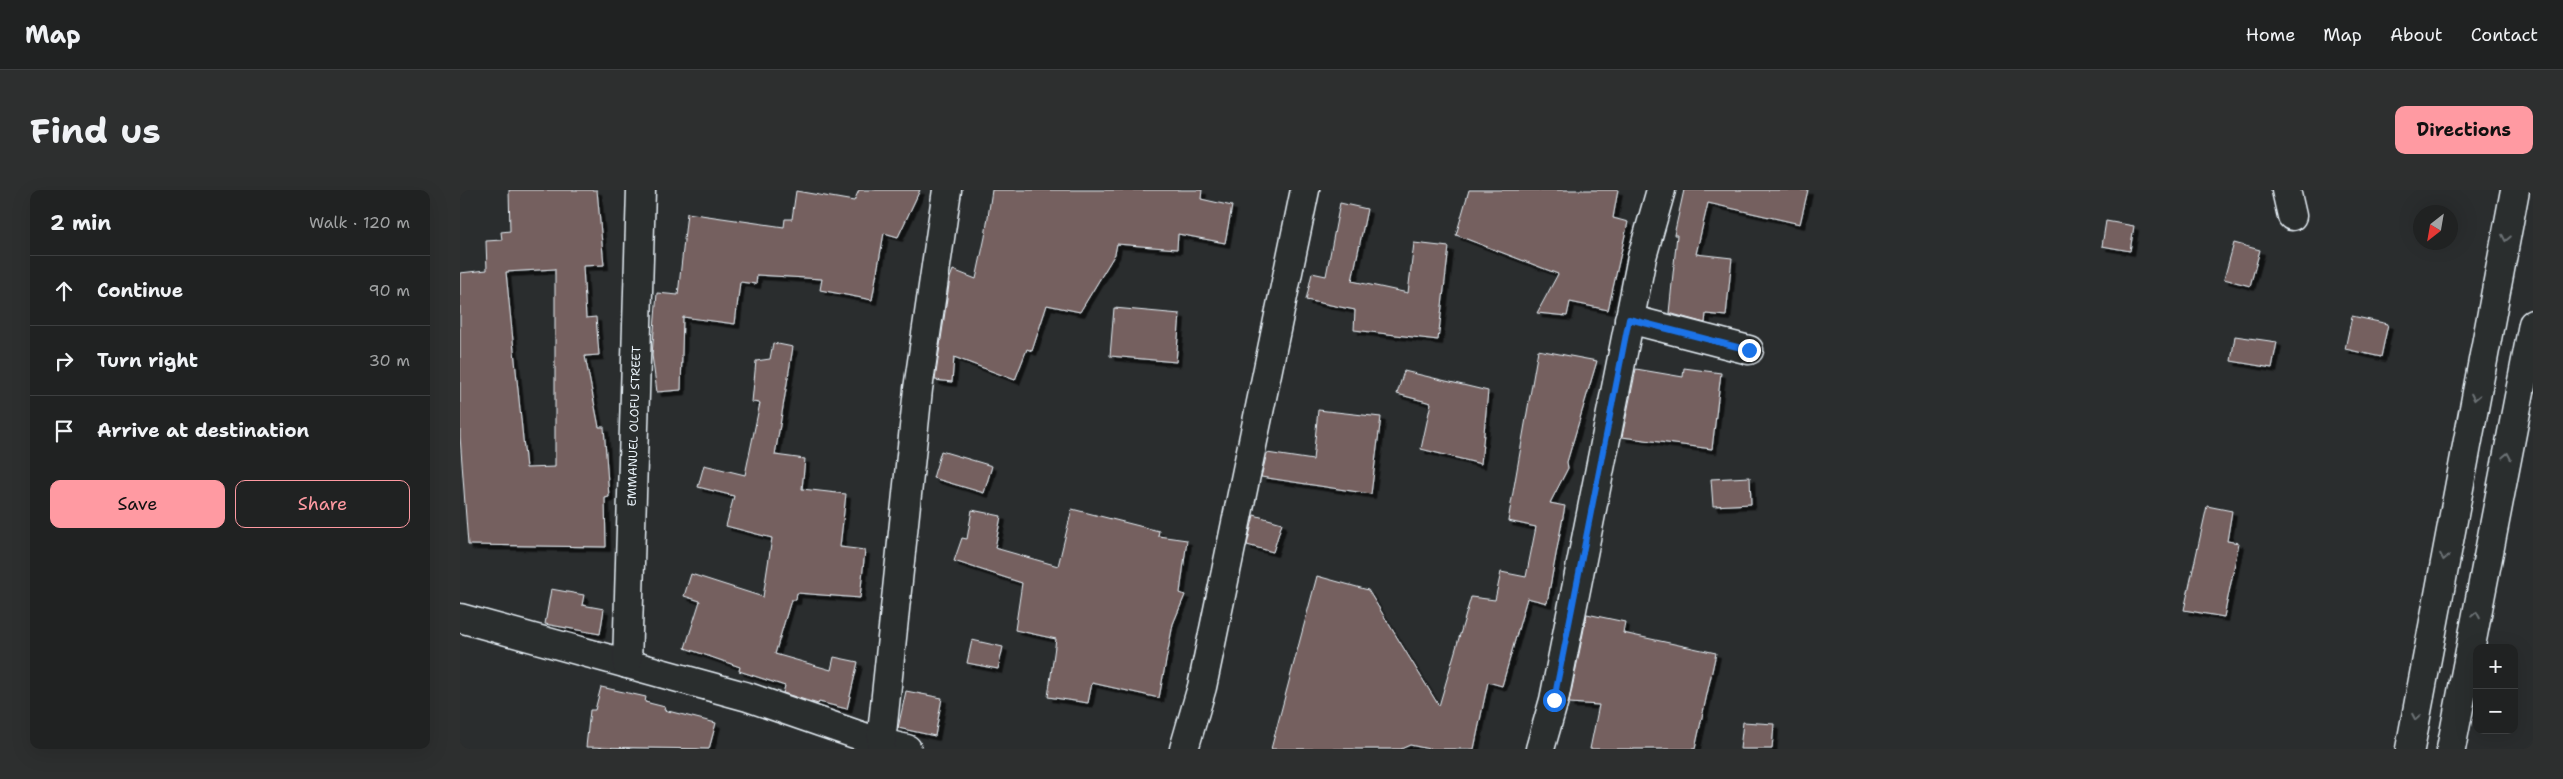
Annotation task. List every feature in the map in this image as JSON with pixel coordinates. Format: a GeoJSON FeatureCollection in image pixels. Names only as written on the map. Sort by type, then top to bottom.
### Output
{"type":"FeatureCollection","features":[{"type":"Feature","properties":{"kind":"street","name":"EMMANUEL OLOFU STREET"},"geometry":{"type":"LineString","coordinates":[[626,664],[641,190]]}},
{"type":"Feature","properties":{"kind":"street"},"geometry":{"type":"LineString","coordinates":[[460,618],[748,697],[894,746],[918,389],[947,190]]}},
{"type":"Feature","properties":{"kind":"street"},"geometry":{"type":"LineString","coordinates":[[1184,749],[1202,687],[1305,190]]}},
{"type":"Feature","properties":{"kind":"street"},"geometry":{"type":"LineString","coordinates":[[1540,749],[1554,700],[1642,257],[1661,190]]}},
{"type":"Feature","properties":{"kind":"street"},"geometry":{"type":"LineString","coordinates":[[2410,749],[2515,190]]}},
{"type":"Feature","properties":{"kind":"street"},"geometry":{"type":"LineString","coordinates":[[1629,319],[1749,350]]}},
{"type":"Feature","properties":{"kind":"street"},"geometry":{"type":"LineString","coordinates":[[2451,749],[2533,324]]}},
{"type":"Feature","properties":{"kind":"building"},"geometry":{"type":"Polygon","coordinates":[[[509,190],[597,190],[604,265],[583,266],[586,318],[596,317],[599,355],[585,356],[599,427],[604,427],[609,497],[605,498],[606,547],[468,545],[460,436],[460,273],[487,270],[486,241],[502,240],[501,232],[510,231],[509,190]],[[555,269],[506,272],[526,468],[555,467],[555,269]]]}},
{"type":"Feature","properties":{"kind":"building"},"geometry":{"type":"Polygon","coordinates":[[[859,190],[920,190],[898,237],[884,233],[872,300],[820,290],[822,279],[757,275],[756,284],[740,282],[735,324],[683,317],[681,390],[657,392],[652,355],[657,293],[678,295],[687,213],[784,227],[785,219],[792,219],[796,191],[854,201],[859,190]]]}},
{"type":"Feature","properties":{"kind":"building"},"geometry":{"type":"Polygon","coordinates":[[[992,190],[1202,190],[1201,199],[1232,206],[1225,243],[1178,234],[1177,249],[1117,244],[1115,254],[1080,312],[1047,305],[1032,351],[1027,349],[1015,380],[954,357],[952,382],[935,380],[950,278],[953,270],[976,279],[992,190]]]}},
{"type":"Feature","properties":{"kind":"building"},"geometry":{"type":"Polygon","coordinates":[[[1469,190],[1618,190],[1613,218],[1628,222],[1608,310],[1570,302],[1567,316],[1537,313],[1558,274],[1456,235],[1469,190]]]}},
{"type":"Feature","properties":{"kind":"building"},"geometry":{"type":"Polygon","coordinates":[[[1684,190],[1808,190],[1800,224],[1708,203],[1696,254],[1732,258],[1726,316],[1706,314],[1705,323],[1669,313],[1677,235],[1674,235],[1684,190]]]}},
{"type":"Feature","properties":{"kind":"building"},"geometry":{"type":"Polygon","coordinates":[[[1340,203],[1367,209],[1352,281],[1408,293],[1414,243],[1449,247],[1438,340],[1354,330],[1355,310],[1306,300],[1312,273],[1326,276],[1340,203]]]}},
{"type":"Feature","properties":{"kind":"building"},"geometry":{"type":"Polygon","coordinates":[[[2106,221],[2134,226],[2130,251],[2102,246],[2106,221]]]}},
{"type":"Feature","properties":{"kind":"building"},"geometry":{"type":"Polygon","coordinates":[[[2234,243],[2260,250],[2250,286],[2224,279],[2234,243]]]}},
{"type":"Feature","properties":{"kind":"building"},"geometry":{"type":"Polygon","coordinates":[[[1114,308],[1180,314],[1176,362],[1110,356],[1114,308]]]}},
{"type":"Feature","properties":{"kind":"building"},"geometry":{"type":"Polygon","coordinates":[[[2352,316],[2388,324],[2381,357],[2345,349],[2352,316]]]}},
{"type":"Feature","properties":{"kind":"building"},"geometry":{"type":"Polygon","coordinates":[[[2235,336],[2277,342],[2272,368],[2231,361],[2235,336]]]}},
{"type":"Feature","properties":{"kind":"building"},"geometry":{"type":"Polygon","coordinates":[[[773,343],[793,347],[775,455],[805,459],[802,489],[846,494],[840,547],[865,550],[860,598],[797,593],[796,600],[791,600],[775,654],[831,670],[834,657],[858,662],[847,709],[819,702],[818,704],[783,693],[785,686],[739,671],[740,667],[685,648],[700,601],[684,596],[691,574],[763,597],[772,538],[726,526],[734,496],[698,487],[704,465],[745,475],[760,403],[752,402],[756,361],[770,359],[773,343]]]}},
{"type":"Feature","properties":{"kind":"building"},"geometry":{"type":"Polygon","coordinates":[[[1538,350],[1597,361],[1567,462],[1568,468],[1550,503],[1565,506],[1547,603],[1527,598],[1502,686],[1488,682],[1474,749],[1429,749],[1410,745],[1401,749],[1271,749],[1317,576],[1368,590],[1439,706],[1471,597],[1495,600],[1501,572],[1526,577],[1536,527],[1508,521],[1538,350]]]}},
{"type":"Feature","properties":{"kind":"building"},"geometry":{"type":"Polygon","coordinates":[[[1684,368],[1721,373],[1712,449],[1622,437],[1636,369],[1683,377],[1684,368]]]}},
{"type":"Feature","properties":{"kind":"building"},"geometry":{"type":"Polygon","coordinates":[[[1404,371],[1488,391],[1481,464],[1421,449],[1431,403],[1397,394],[1404,371]]]}},
{"type":"Feature","properties":{"kind":"building"},"geometry":{"type":"Polygon","coordinates":[[[1318,410],[1381,417],[1371,494],[1261,477],[1267,453],[1313,460],[1318,410]]]}},
{"type":"Feature","properties":{"kind":"building"},"geometry":{"type":"Polygon","coordinates":[[[941,451],[992,466],[984,493],[933,478],[941,451]]]}},
{"type":"Feature","properties":{"kind":"building"},"geometry":{"type":"Polygon","coordinates":[[[1750,477],[1751,504],[1713,506],[1711,479],[1750,477]]]}},
{"type":"Feature","properties":{"kind":"building"},"geometry":{"type":"Polygon","coordinates":[[[2207,506],[2232,511],[2227,541],[2239,543],[2224,617],[2184,610],[2207,506]]]}},
{"type":"Feature","properties":{"kind":"building"},"geometry":{"type":"Polygon","coordinates":[[[1072,509],[1159,531],[1158,536],[1187,540],[1180,593],[1185,595],[1173,624],[1159,698],[1092,683],[1088,703],[1048,697],[1056,639],[1015,630],[1022,583],[954,561],[962,538],[967,539],[972,510],[1001,516],[995,548],[1058,566],[1072,509]]]}},
{"type":"Feature","properties":{"kind":"building"},"geometry":{"type":"Polygon","coordinates":[[[1254,515],[1282,523],[1273,552],[1247,545],[1254,515]]]}},
{"type":"Feature","properties":{"kind":"building"},"geometry":{"type":"Polygon","coordinates":[[[551,589],[584,595],[582,605],[604,609],[600,634],[545,624],[551,589]]]}},
{"type":"Feature","properties":{"kind":"building"},"geometry":{"type":"Polygon","coordinates":[[[1587,614],[1625,622],[1623,633],[1716,653],[1695,749],[1590,749],[1599,705],[1569,703],[1587,614]]]}},
{"type":"Feature","properties":{"kind":"building"},"geometry":{"type":"Polygon","coordinates":[[[972,640],[1003,647],[998,669],[967,663],[972,640]]]}},
{"type":"Feature","properties":{"kind":"building"},"geometry":{"type":"Polygon","coordinates":[[[601,687],[646,697],[645,702],[665,707],[664,710],[716,723],[709,749],[586,747],[590,710],[595,710],[601,687]]]}},
{"type":"Feature","properties":{"kind":"building"},"geometry":{"type":"Polygon","coordinates":[[[906,691],[942,698],[935,736],[898,728],[906,691]]]}},
{"type":"Feature","properties":{"kind":"building"},"geometry":{"type":"Polygon","coordinates":[[[1743,722],[1774,724],[1772,749],[1740,749],[1743,722]]]}},
{"type":"Feature","properties":{"kind":"route"},"geometry":{"type":"LineString","coordinates":[[1554,700],[1629,319],[1749,350]]}}]}
